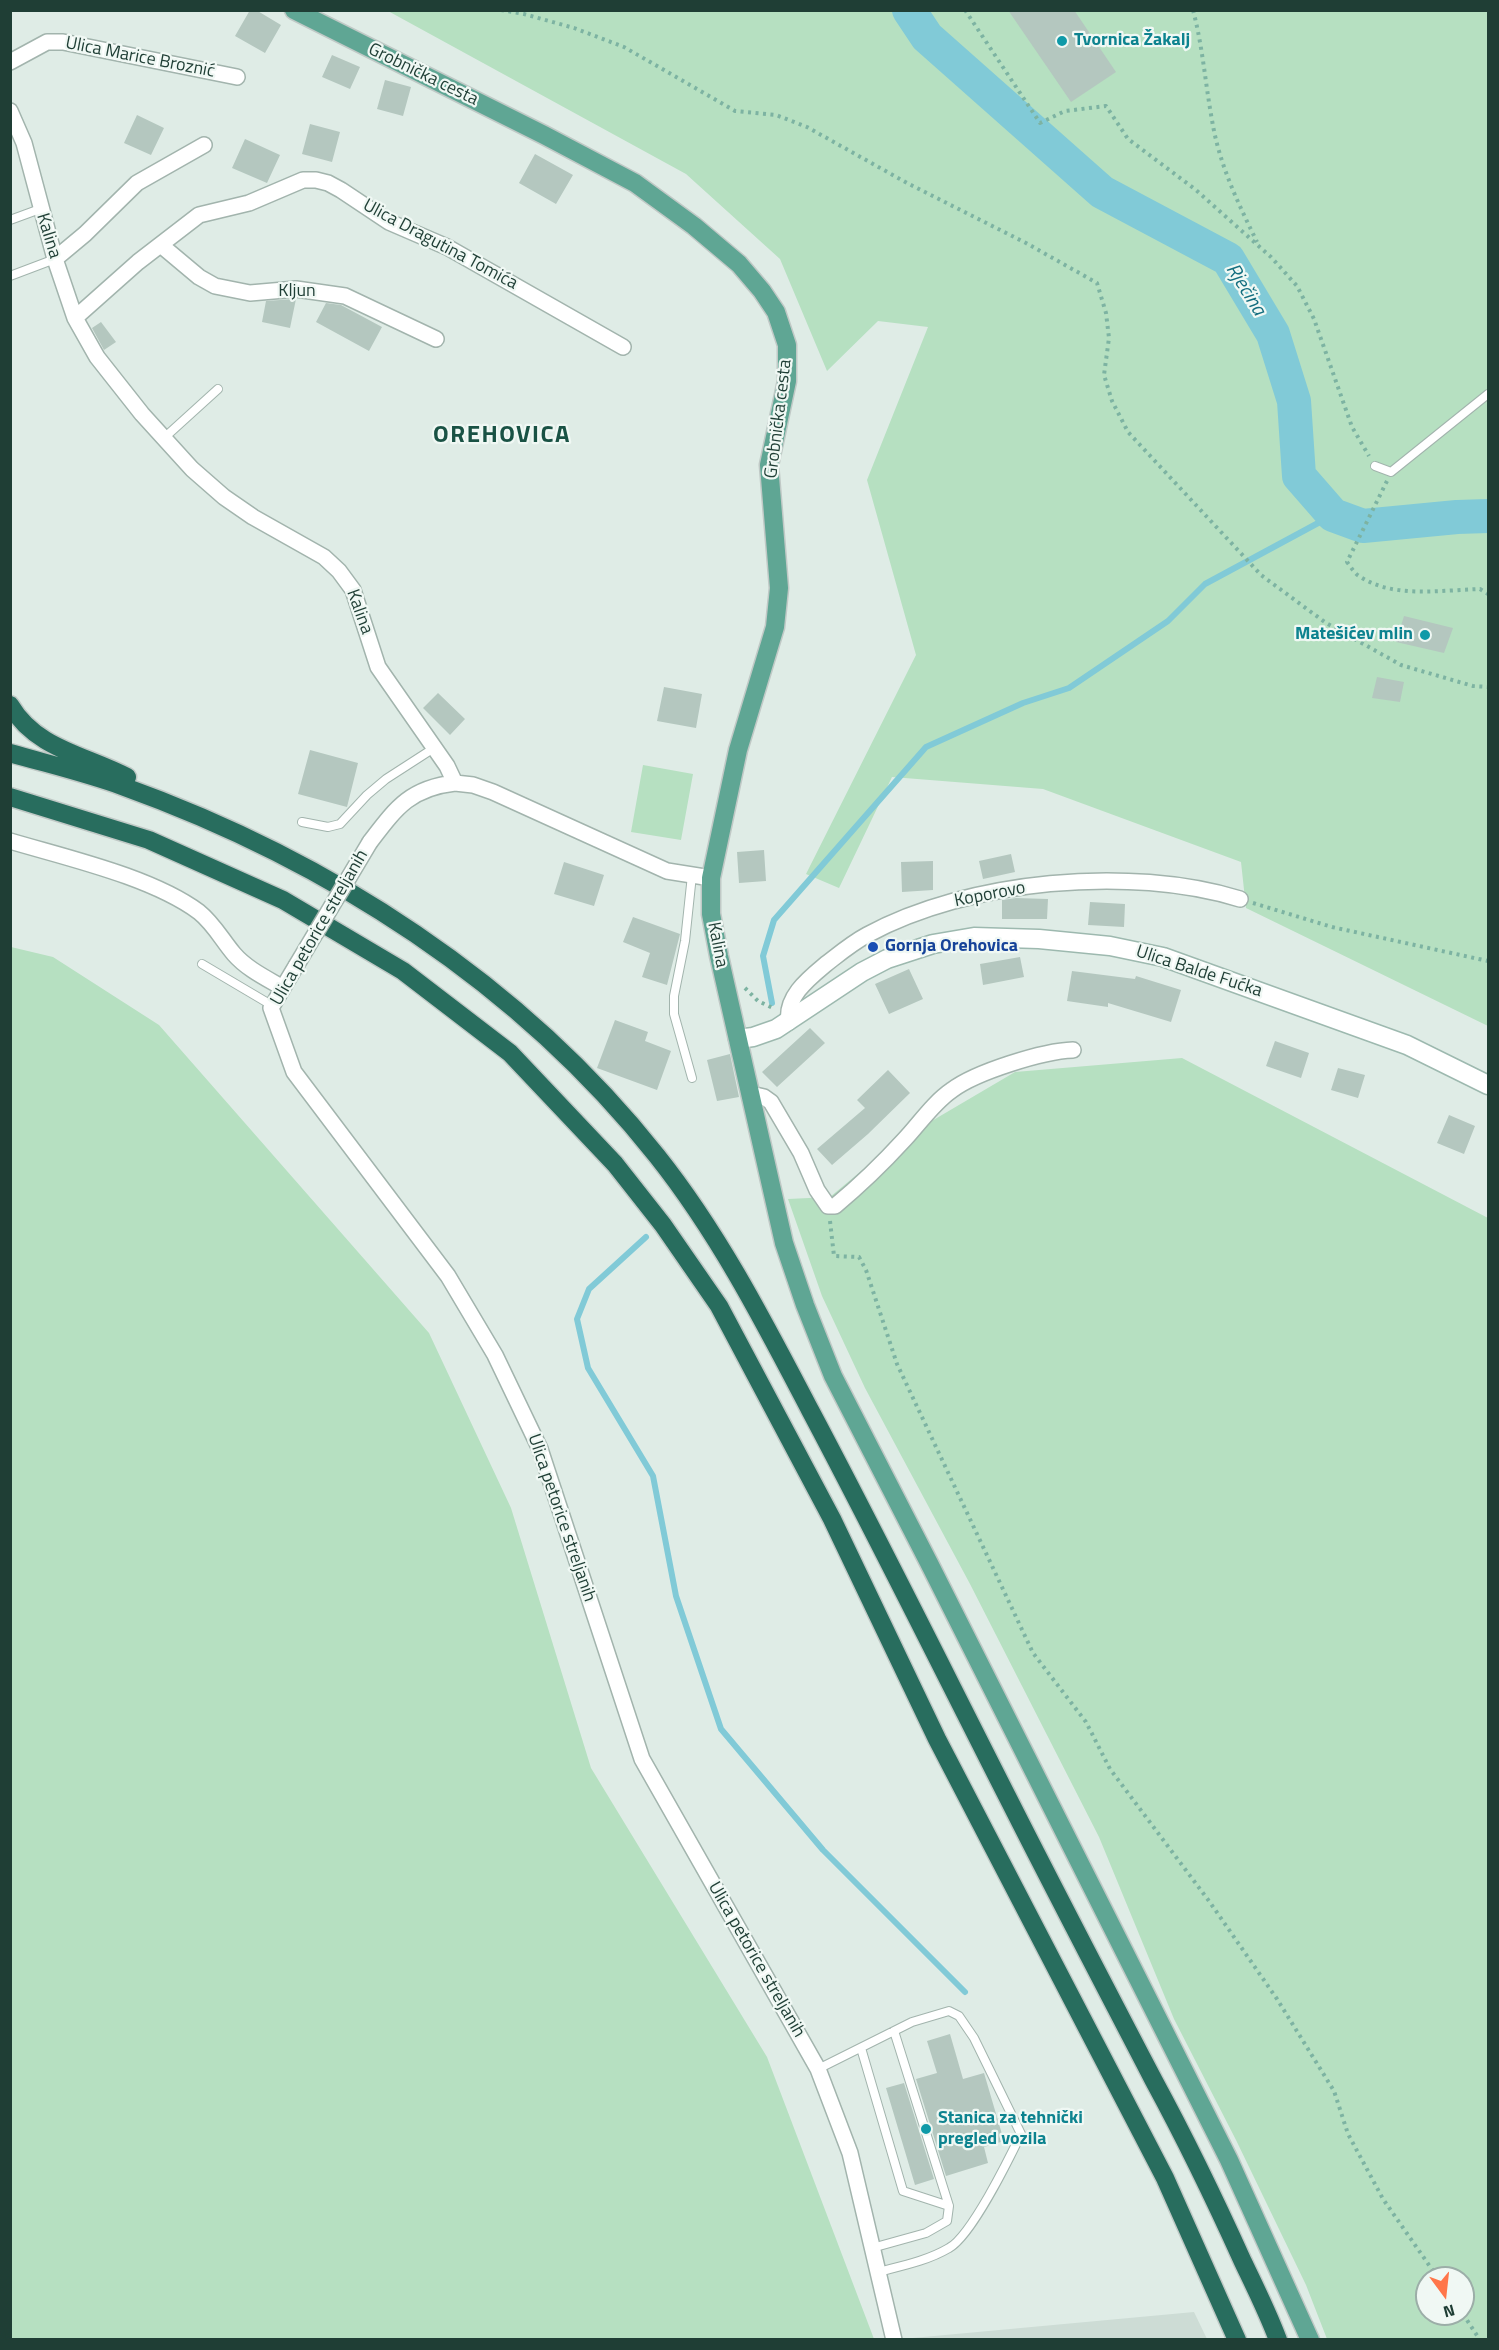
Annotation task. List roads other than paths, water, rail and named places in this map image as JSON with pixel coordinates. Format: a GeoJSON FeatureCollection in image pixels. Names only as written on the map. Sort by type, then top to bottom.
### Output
{"type":"FeatureCollection","features":[{"type":"Feature","properties":{"kind":"highway"},"geometry":{"type":"LineString","coordinates":[[10,705],[19,720],[44,741],[57,749],[117,772],[143,787],[154,798]]}},
{"type":"Feature","properties":{"kind":"highway"},"geometry":{"type":"LineString","coordinates":[[10,753],[116,784],[211,821],[315,871],[411,930],[479,980],[553,1042],[658,1157],[706,1223],[750,1295],[825,1437],[1084,1948],[1201,2170],[1278,2340]]}},
{"type":"Feature","properties":{"kind":"highway"},"geometry":{"type":"LineString","coordinates":[[10,797],[149,840],[283,900],[403,971],[510,1053],[615,1164],[657,1216],[719,1306],[832,1519],[937,1739],[1165,2178],[1237,2340]]}},
{"type":"Feature","properties":{"kind":"main road","name":"Grobnička cesta"},"geometry":{"type":"LineString","coordinates":[[294,10],[534,129],[634,183],[694,226],[739,264],[776,312],[787,345],[787,381],[769,465],[779,588],[775,627],[738,750],[711,878]]}},
{"type":"Feature","properties":{"kind":"main road","name":"Kalina"},"geometry":{"type":"LineString","coordinates":[[711,878],[711,914],[784,1243],[833,1376],[956,1615],[1229,2160],[1310,2340]]}},
{"type":"Feature","properties":{"kind":"main road","name":"Ulica Balde Fućka"},"geometry":{"type":"LineString","coordinates":[[738,1039],[765,1034],[789,1022],[862,972],[887,959],[933,944],[974,937],[1051,940],[1110,946],[1163,957],[1407,1045],[1488,1085]]}},
{"type":"Feature","properties":{"kind":"street","name":"Ulica Marice Broznić"},"geometry":{"type":"LineString","coordinates":[[10,62],[47,42],[63,42],[237,77]]}},
{"type":"Feature","properties":{"kind":"street","name":"Kalina"},"geometry":{"type":"LineString","coordinates":[[10,111],[24,142],[40,209],[75,318],[97,357],[192,469],[224,497],[253,517],[324,557],[339,571],[353,590],[378,667],[447,766],[455,783]]}},
{"type":"Feature","properties":{"kind":"street"},"geometry":{"type":"LineString","coordinates":[[55,259],[85,234],[137,183],[204,145]]}},
{"type":"Feature","properties":{"kind":"street","name":"Ulica Dragutina Tomića"},"geometry":{"type":"LineString","coordinates":[[75,318],[138,262],[162,246],[182,226],[200,215],[257,200],[303,180],[328,183],[389,222],[447,247],[623,347]]}},
{"type":"Feature","properties":{"kind":"street","name":"Kljun"},"geometry":{"type":"LineString","coordinates":[[162,246],[200,277],[216,286],[250,293],[296,289],[345,296],[436,339]]}},
{"type":"Feature","properties":{"kind":"street"},"geometry":{"type":"LineString","coordinates":[[455,783],[473,785],[493,792],[667,871],[711,878]]}},
{"type":"Feature","properties":{"kind":"street","name":"Ulica petorice streljanih"},"geometry":{"type":"LineString","coordinates":[[455,783],[436,785],[406,799],[396,808],[370,842],[271,1008],[294,1072],[448,1276],[495,1355],[540,1449],[642,1759],[818,2069],[850,2153],[894,2340]]}},
{"type":"Feature","properties":{"kind":"street"},"geometry":{"type":"LineString","coordinates":[[10,841],[170,894],[199,912],[213,925],[234,955],[249,968],[283,988]]}},
{"type":"Feature","properties":{"kind":"street","name":"Koporovo"},"geometry":{"type":"LineString","coordinates":[[789,1022],[787,1011],[793,997],[818,971],[843,951],[867,935],[908,916],[944,904],[981,895],[1078,881],[1119,881],[1187,887],[1240,899]]}},
{"type":"Feature","properties":{"kind":"street"},"geometry":{"type":"LineString","coordinates":[[751,1094],[764,1097],[771,1102],[801,1153],[817,1191],[828,1206],[835,1206],[897,1148],[953,1089],[976,1077],[1017,1063],[1073,1050]]}},
{"type":"Feature","properties":{"kind":"lane"},"geometry":{"type":"LineString","coordinates":[[10,220],[40,209]]}},
{"type":"Feature","properties":{"kind":"lane"},"geometry":{"type":"LineString","coordinates":[[10,276],[55,259]]}},
{"type":"Feature","properties":{"kind":"lane"},"geometry":{"type":"LineString","coordinates":[[164,438],[218,389]]}},
{"type":"Feature","properties":{"kind":"lane"},"geometry":{"type":"LineString","coordinates":[[1375,466],[1391,472],[1488,394]]}},
{"type":"Feature","properties":{"kind":"lane"},"geometry":{"type":"LineString","coordinates":[[302,822],[328,827],[340,824],[367,795],[386,779],[434,748]]}},
{"type":"Feature","properties":{"kind":"lane"},"geometry":{"type":"LineString","coordinates":[[692,875],[685,941],[674,996],[674,1014],[692,1078]]}},
{"type":"Feature","properties":{"kind":"lane"},"geometry":{"type":"LineString","coordinates":[[202,964],[273,1006]]}},
{"type":"Feature","properties":{"kind":"lane"},"geometry":{"type":"LineString","coordinates":[[818,2069],[912,2022],[949,2010],[960,2016],[974,2038],[1021,2134],[984,2204],[951,2248],[918,2261],[878,2272]]}},
{"type":"Feature","properties":{"kind":"lane"},"geometry":{"type":"LineString","coordinates":[[872,2248],[926,2233],[947,2221],[949,2206],[894,2031]]}},
{"type":"Feature","properties":{"kind":"lane"},"geometry":{"type":"LineString","coordinates":[[861,2048],[903,2192],[949,2206]]}},
{"type":"Feature","properties":{"kind":"waterway","name":"Rječina"},"geometry":{"type":"LineString","coordinates":[[909,10],[927,37],[1102,192],[1228,259],[1273,334],[1294,401],[1299,476],[1333,515],[1363,526],[1488,516]]}},
{"type":"Feature","properties":{"kind":"waterway"},"geometry":{"type":"LineString","coordinates":[[772,1003],[763,956],[774,920],[926,747],[1023,703],[1069,688],[1168,621],[1205,584],[1333,515]]}},
{"type":"Feature","properties":{"kind":"waterway"},"geometry":{"type":"LineString","coordinates":[[646,1237],[589,1289],[577,1319],[588,1368],[653,1476],[676,1596],[721,1729],[823,1850],[965,1992]]}},
{"type":"Feature","properties":{"kind":"place","name":"Tvornica Žakalj"},"geometry":{"type":"Point","coordinates":[1062,41]}},
{"type":"Feature","properties":{"kind":"place","name":"Matešićev mlin"},"geometry":{"type":"Point","coordinates":[1425,635]}},
{"type":"Feature","properties":{"kind":"place","name":"Gornja Orehovica"},"geometry":{"type":"Point","coordinates":[873,947]}},
{"type":"Feature","properties":{"kind":"place","name":"Stanica za tehnički pregled vozila"},"geometry":{"type":"Point","coordinates":[926,2129]}},
{"type":"Feature","properties":{"kind":"district","name":"OREHOVICA"},"geometry":{"type":"Point","coordinates":[502,436]}}]}
